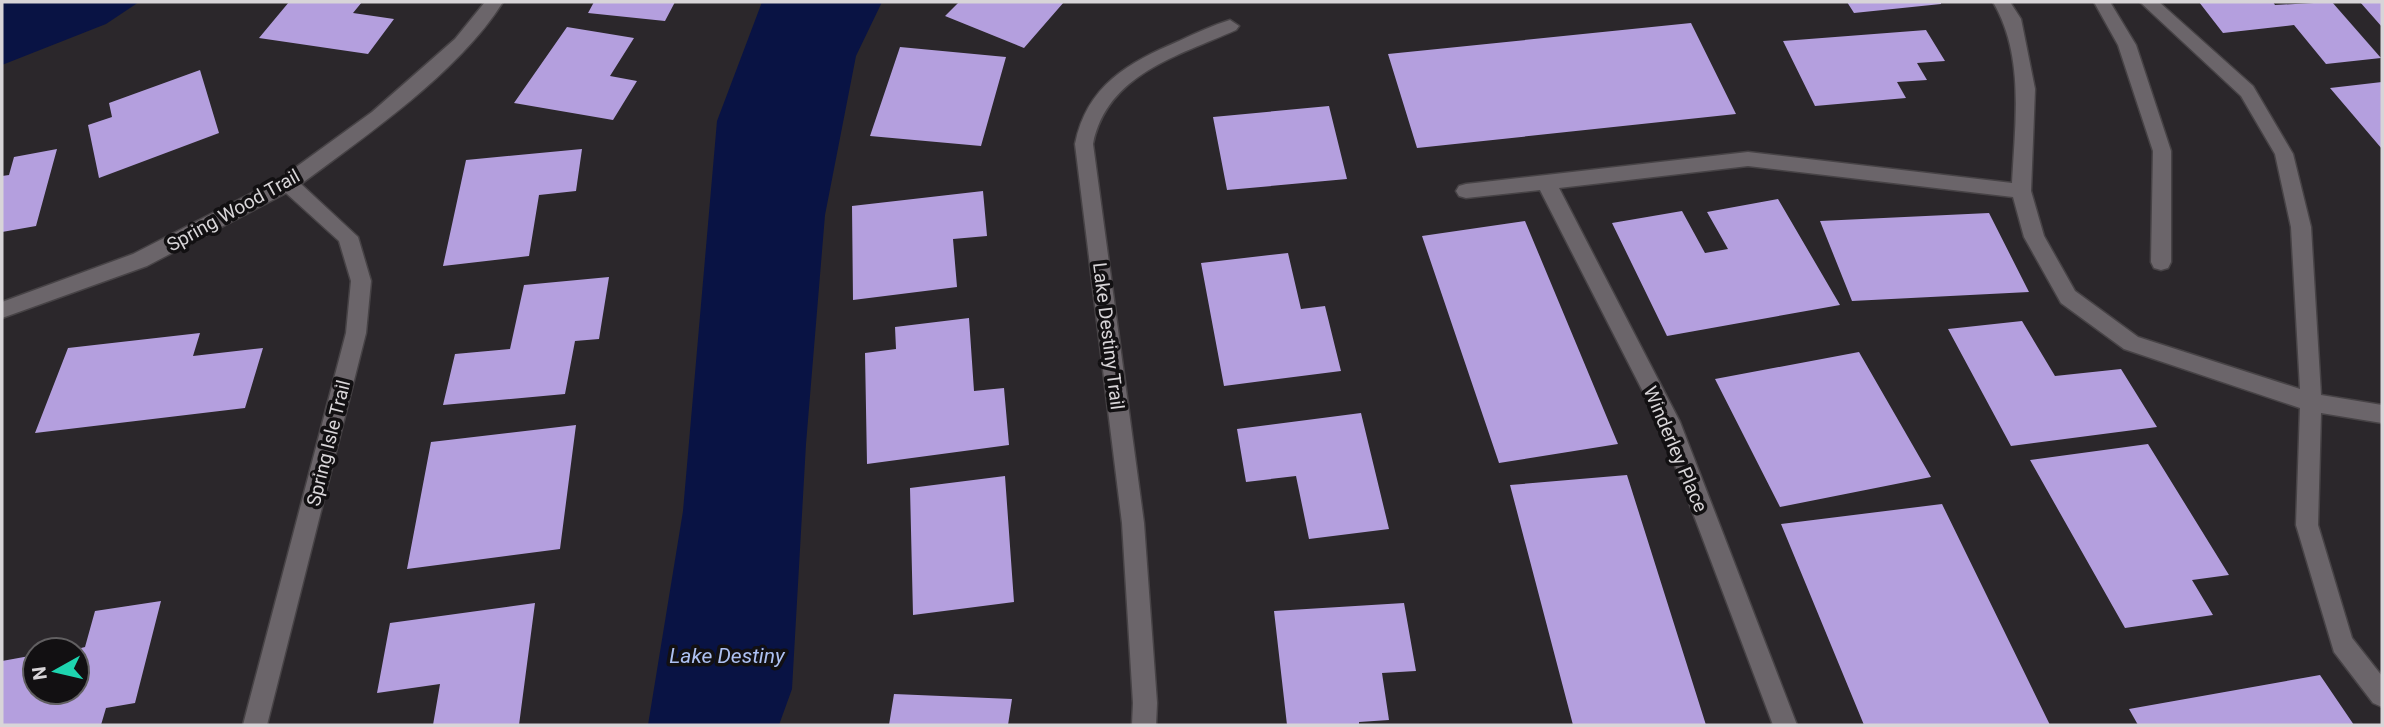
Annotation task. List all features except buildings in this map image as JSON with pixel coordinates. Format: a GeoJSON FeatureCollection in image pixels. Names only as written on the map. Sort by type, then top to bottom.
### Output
{"type":"FeatureCollection","features":[{"type":"Feature","properties":{"kind":"street","name":"Spring Wood Trail"},"geometry":{"type":"LineString","coordinates":[[2,310],[140,260],[288,183],[379,117],[461,43],[494,2]]}},
{"type":"Feature","properties":{"kind":"street"},"geometry":{"type":"LineString","coordinates":[[2002,2],[2012,19],[2026,89],[2021,191],[2034,237],[2068,297],[2131,343],[2311,402],[2382,414]]}},
{"type":"Feature","properties":{"kind":"street"},"geometry":{"type":"LineString","coordinates":[[2102,2],[2127,45],[2162,151],[2161,262]]}},
{"type":"Feature","properties":{"kind":"street"},"geometry":{"type":"LineString","coordinates":[[2147,2],[2246,91],[2284,154],[2301,227],[2311,402],[2307,525],[2342,644],[2382,695]]}},
{"type":"Feature","properties":{"kind":"street","name":"Lake Destiny Trail"},"geometry":{"type":"LineString","coordinates":[[1144,725],[1145,703],[1133,523],[1084,144],[1091,116],[1115,85],[1153,60],[1230,26]]}},
{"type":"Feature","properties":{"kind":"street"},"geometry":{"type":"LineString","coordinates":[[1466,191],[1748,159],[2021,191]]}},
{"type":"Feature","properties":{"kind":"street","name":"Winderley Place"},"geometry":{"type":"LineString","coordinates":[[1546,182],[1669,422],[1785,725]]}},
{"type":"Feature","properties":{"kind":"street","name":"Spring Isle Trail"},"geometry":{"type":"LineString","coordinates":[[255,725],[356,333],[361,281],[348,237],[288,183]]}},
{"type":"Feature","properties":{"kind":"water"},"geometry":{"type":"Polygon","coordinates":[[[2,2],[139,2],[106,24],[2,65],[2,2]]]}},
{"type":"Feature","properties":{"kind":"water","name":"Lake Destiny"},"geometry":{"type":"Polygon","coordinates":[[[762,2],[882,2],[856,56],[825,215],[806,444],[792,689],[779,725],[648,725],[683,511],[717,121],[762,2]]]}}]}
